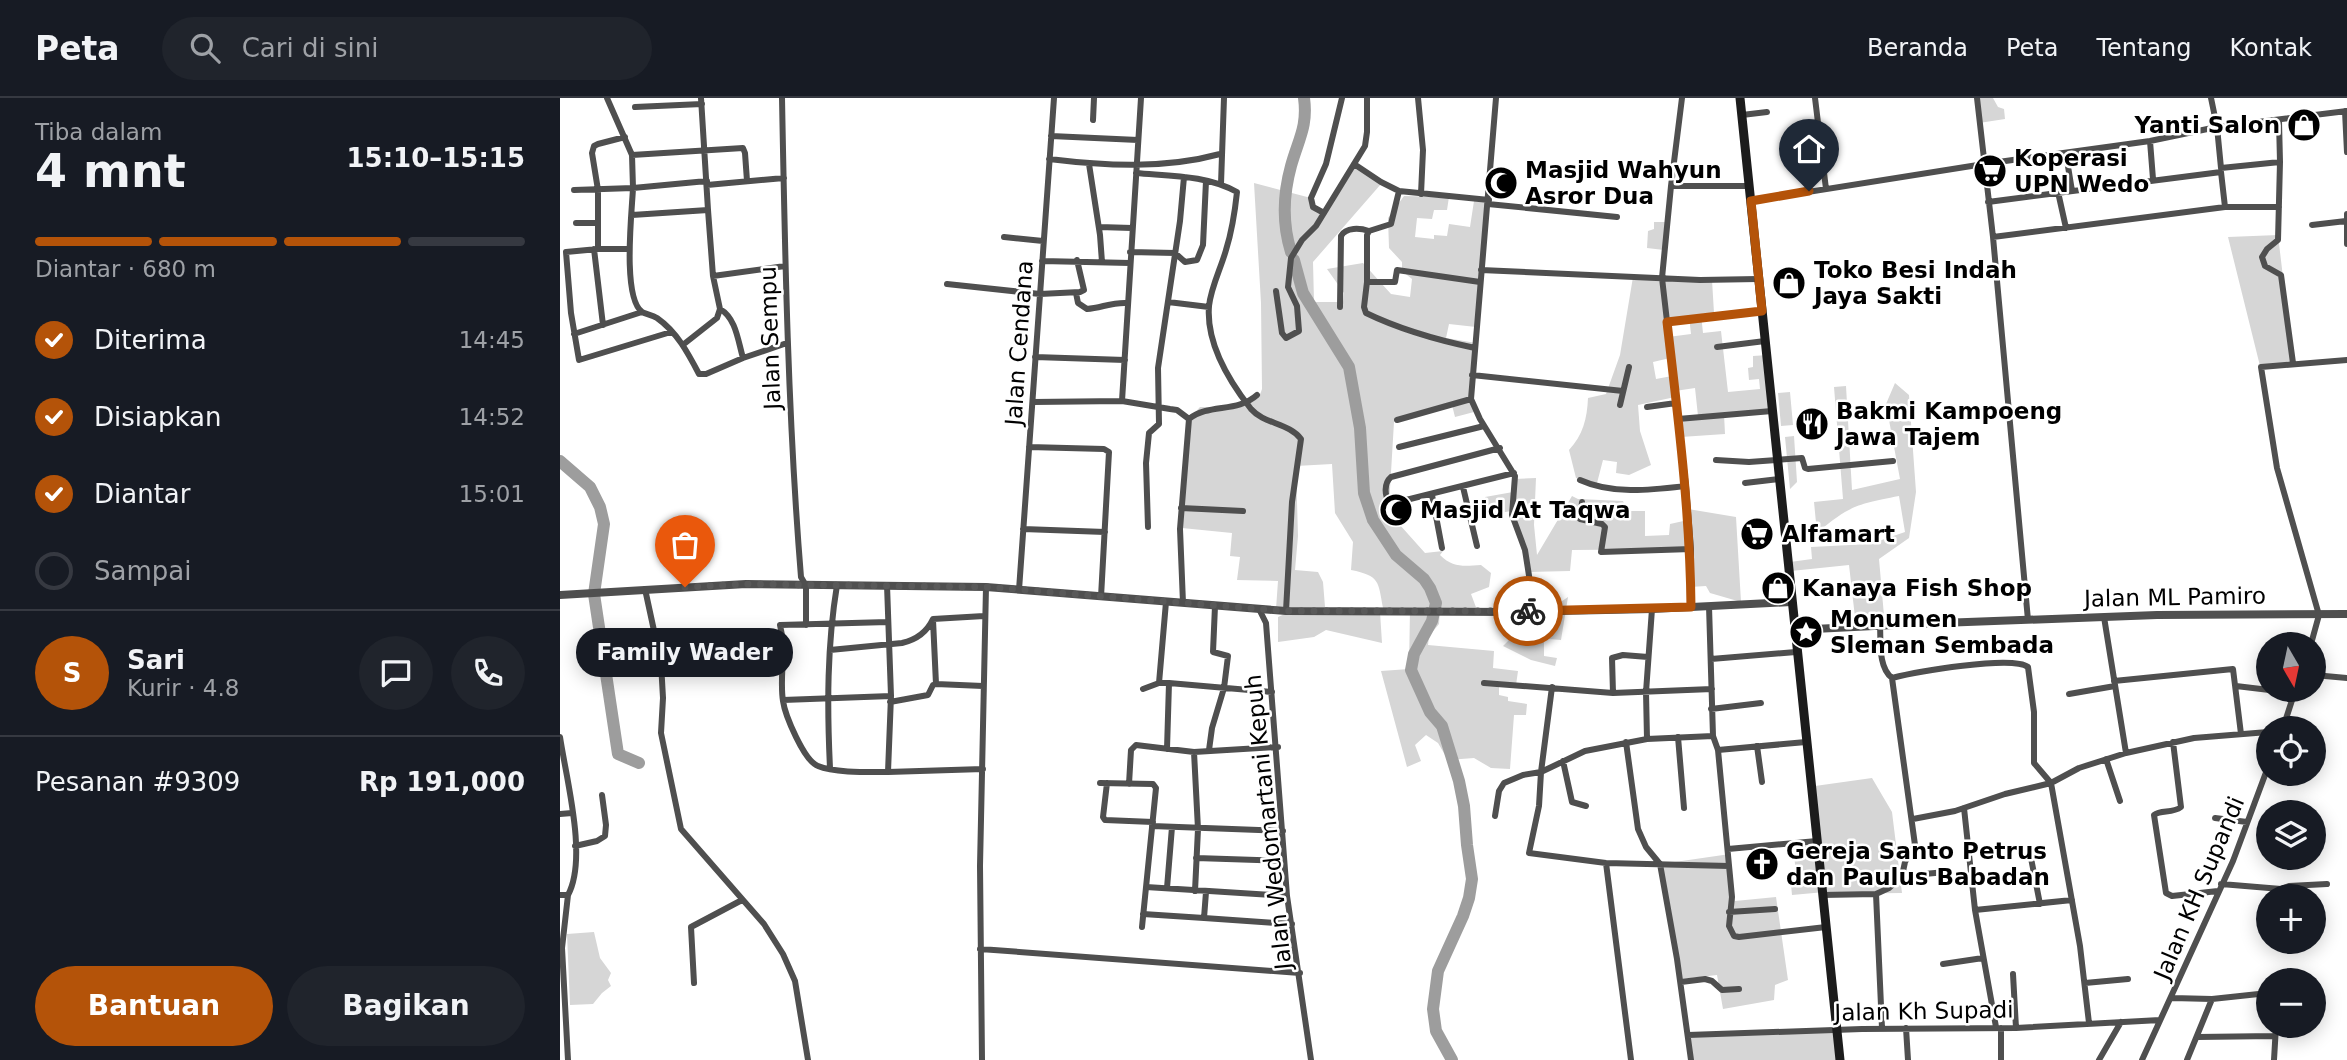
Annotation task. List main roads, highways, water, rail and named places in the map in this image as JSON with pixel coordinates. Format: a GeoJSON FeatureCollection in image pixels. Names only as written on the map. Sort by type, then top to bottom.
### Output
{"type":"FeatureCollection","features":[{"type":"Feature","properties":{"kind":"main road"},"geometry":{"type":"LineString","coordinates":[[1740,98],[1840,1060]]}},
{"type":"Feature","properties":{"kind":"waterway"},"geometry":{"type":"LineString","coordinates":[[1291,252],[1286,230],[1285,198],[1303,125],[1304,98]]}},
{"type":"Feature","properties":{"kind":"waterway"},"geometry":{"type":"LineString","coordinates":[[1294,260],[1303,293],[1349,367],[1360,428],[1364,493],[1373,520],[1396,555],[1424,579],[1436,603],[1432,621],[1414,654],[1411,670],[1430,712],[1442,726],[1459,781],[1472,879],[1463,916],[1438,971],[1433,1009],[1436,1031],[1452,1060]]}},
{"type":"Feature","properties":{"kind":"waterway"},"geometry":{"type":"LineString","coordinates":[[560,461],[590,487],[600,507],[604,524],[594,594],[618,754],[639,763]]}},
{"type":"Feature","properties":{"kind":"place","name":"Yanti Salon"},"geometry":{"type":"Point","coordinates":[2304,125]}},
{"type":"Feature","properties":{"kind":"place","name":"Koperasi UPN Wedo"},"geometry":{"type":"Point","coordinates":[1990,171]}},
{"type":"Feature","properties":{"kind":"place","name":"Masjid Wahyun Asror Dua"},"geometry":{"type":"Point","coordinates":[1501,183]}},
{"type":"Feature","properties":{"kind":"place","name":"Toko Besi Indah Jaya Sakti"},"geometry":{"type":"Point","coordinates":[1789,283]}},
{"type":"Feature","properties":{"kind":"place","name":"Bakmi Kampoeng Jawa Tajem"},"geometry":{"type":"Point","coordinates":[1812,424]}},
{"type":"Feature","properties":{"kind":"place","name":"Masjid At Taqwa"},"geometry":{"type":"Point","coordinates":[1396,510]}},
{"type":"Feature","properties":{"kind":"place","name":"Alfamart"},"geometry":{"type":"Point","coordinates":[1757,534]}},
{"type":"Feature","properties":{"kind":"place","name":"Family Wader"},"geometry":{"type":"Point","coordinates":[685,587]}},
{"type":"Feature","properties":{"kind":"place","name":"Kanaya Fish Shop"},"geometry":{"type":"Point","coordinates":[1778,588]}},
{"type":"Feature","properties":{"kind":"place","name":"Monumen Sleman Sembada"},"geometry":{"type":"Point","coordinates":[1806,632]}},
{"type":"Feature","properties":{"kind":"place","name":"Gereja Santo Petrus dan Paulus Babadan"},"geometry":{"type":"Point","coordinates":[1762,864]}}]}
